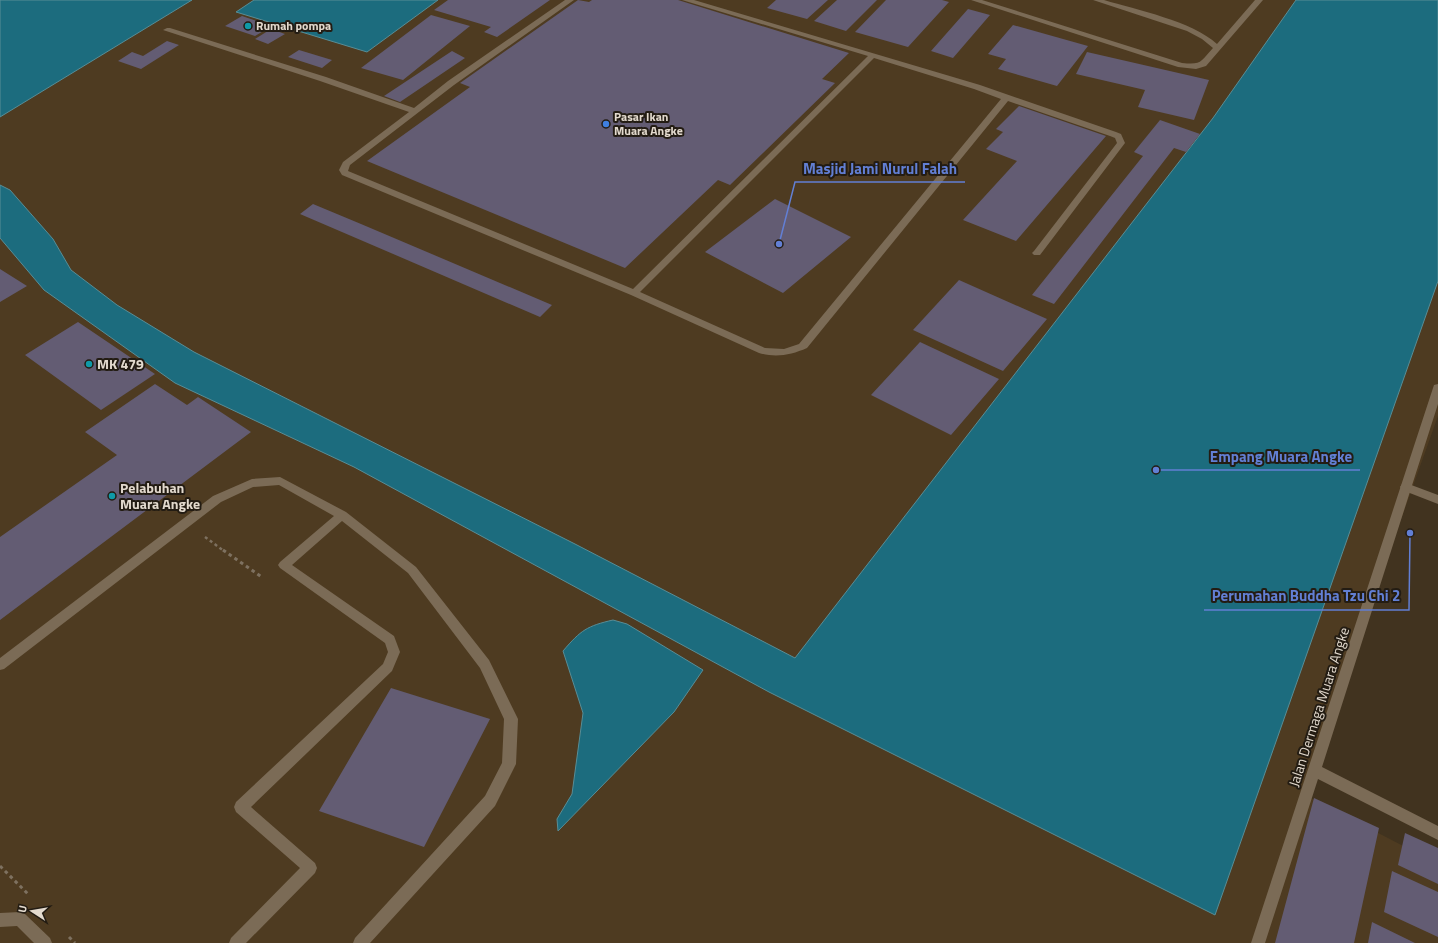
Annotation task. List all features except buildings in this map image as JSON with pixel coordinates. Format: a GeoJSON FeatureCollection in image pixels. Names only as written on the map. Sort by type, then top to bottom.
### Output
{"type":"FeatureCollection","features":[{"type":"Feature","properties":{"kind":"street"},"geometry":{"type":"LineString","coordinates":[[570,0],[451,83],[346,164],[343,170],[345,173],[455,220],[634,293],[763,351],[771,353],[791,352],[803,346],[1006,98]]}},
{"type":"Feature","properties":{"kind":"street"},"geometry":{"type":"LineString","coordinates":[[686,0],[977,87],[1118,136],[1121,143],[1037,253]]}},
{"type":"Feature","properties":{"kind":"street"},"geometry":{"type":"LineString","coordinates":[[974,0],[1188,67],[1196,67],[1203,64],[1259,0]]}},
{"type":"Feature","properties":{"kind":"street"},"geometry":{"type":"LineString","coordinates":[[1097,0],[1190,29],[1205,37],[1218,48]]}},
{"type":"Feature","properties":{"kind":"street"},"geometry":{"type":"LineString","coordinates":[[167,30],[324,79],[415,111]]}},
{"type":"Feature","properties":{"kind":"street"},"geometry":{"type":"LineString","coordinates":[[634,293],[873,55]]}},
{"type":"Feature","properties":{"kind":"street","name":"Jalan Dermaga Muara Angke"},"geometry":{"type":"LineString","coordinates":[[1258,943],[1438,388]]}},
{"type":"Feature","properties":{"kind":"street"},"geometry":{"type":"LineString","coordinates":[[0,665],[217,499],[252,483],[280,481],[342,515],[412,570],[484,664],[511,720],[510,764],[490,801],[360,943]]}},
{"type":"Feature","properties":{"kind":"street"},"geometry":{"type":"LineString","coordinates":[[1406,487],[1438,500]]}},
{"type":"Feature","properties":{"kind":"street"},"geometry":{"type":"LineString","coordinates":[[236,943],[310,868],[241,807],[388,667],[394,652],[390,640],[284,565],[342,515]]}},
{"type":"Feature","properties":{"kind":"street"},"geometry":{"type":"LineString","coordinates":[[1314,770],[1438,833]]}},
{"type":"Feature","properties":{"kind":"street"},"geometry":{"type":"LineString","coordinates":[[0,920],[20,919],[45,943]]}},
{"type":"Feature","properties":{"kind":"shaded area"},"geometry":{"type":"Polygon","coordinates":[[[192,0],[1438,0],[1438,416],[1303,794],[1438,864],[1438,943],[0,943],[0,117],[192,0]]]}},
{"type":"Feature","properties":{"kind":"water"},"geometry":{"type":"Polygon","coordinates":[[[0,0],[192,0],[0,117],[0,0]]]}},
{"type":"Feature","properties":{"kind":"water"},"geometry":{"type":"Polygon","coordinates":[[[254,0],[438,0],[367,52],[236,12],[254,0]]]}},
{"type":"Feature","properties":{"kind":"water"},"geometry":{"type":"Polygon","coordinates":[[[1296,0],[1438,0],[1438,281],[1215,915],[769,692],[354,467],[175,383],[44,290],[0,238],[0,185],[10,190],[53,239],[71,270],[117,305],[194,352],[575,544],[795,658],[1213,118],[1296,0]]]}},
{"type":"Feature","properties":{"kind":"water"},"geometry":{"type":"Polygon","coordinates":[[[613,620],[627,624],[703,670],[674,712],[558,831],[557,819],[572,794],[583,713],[563,651],[585,630],[597,624],[613,620]]]}},
{"type":"Feature","properties":{"kind":"place","name":"Rumah pompa"},"geometry":{"type":"Point","coordinates":[248,26]}},
{"type":"Feature","properties":{"kind":"place","name":"Pasar Ikan Muara Angke"},"geometry":{"type":"Point","coordinates":[606,124]}},
{"type":"Feature","properties":{"kind":"place","name":"Masjid Jami Nurul Falah"},"geometry":{"type":"Point","coordinates":[779,244]}},
{"type":"Feature","properties":{"kind":"place","name":"MK 479"},"geometry":{"type":"Point","coordinates":[89,364]}},
{"type":"Feature","properties":{"kind":"place","name":"Empang Muara Angke"},"geometry":{"type":"Point","coordinates":[1156,470]}},
{"type":"Feature","properties":{"kind":"place","name":"Pelabuhan Muara Angke"},"geometry":{"type":"Point","coordinates":[112,496]}},
{"type":"Feature","properties":{"kind":"place","name":"Perumahan Buddha Tzu Chi 2"},"geometry":{"type":"Point","coordinates":[1410,533]}}]}
